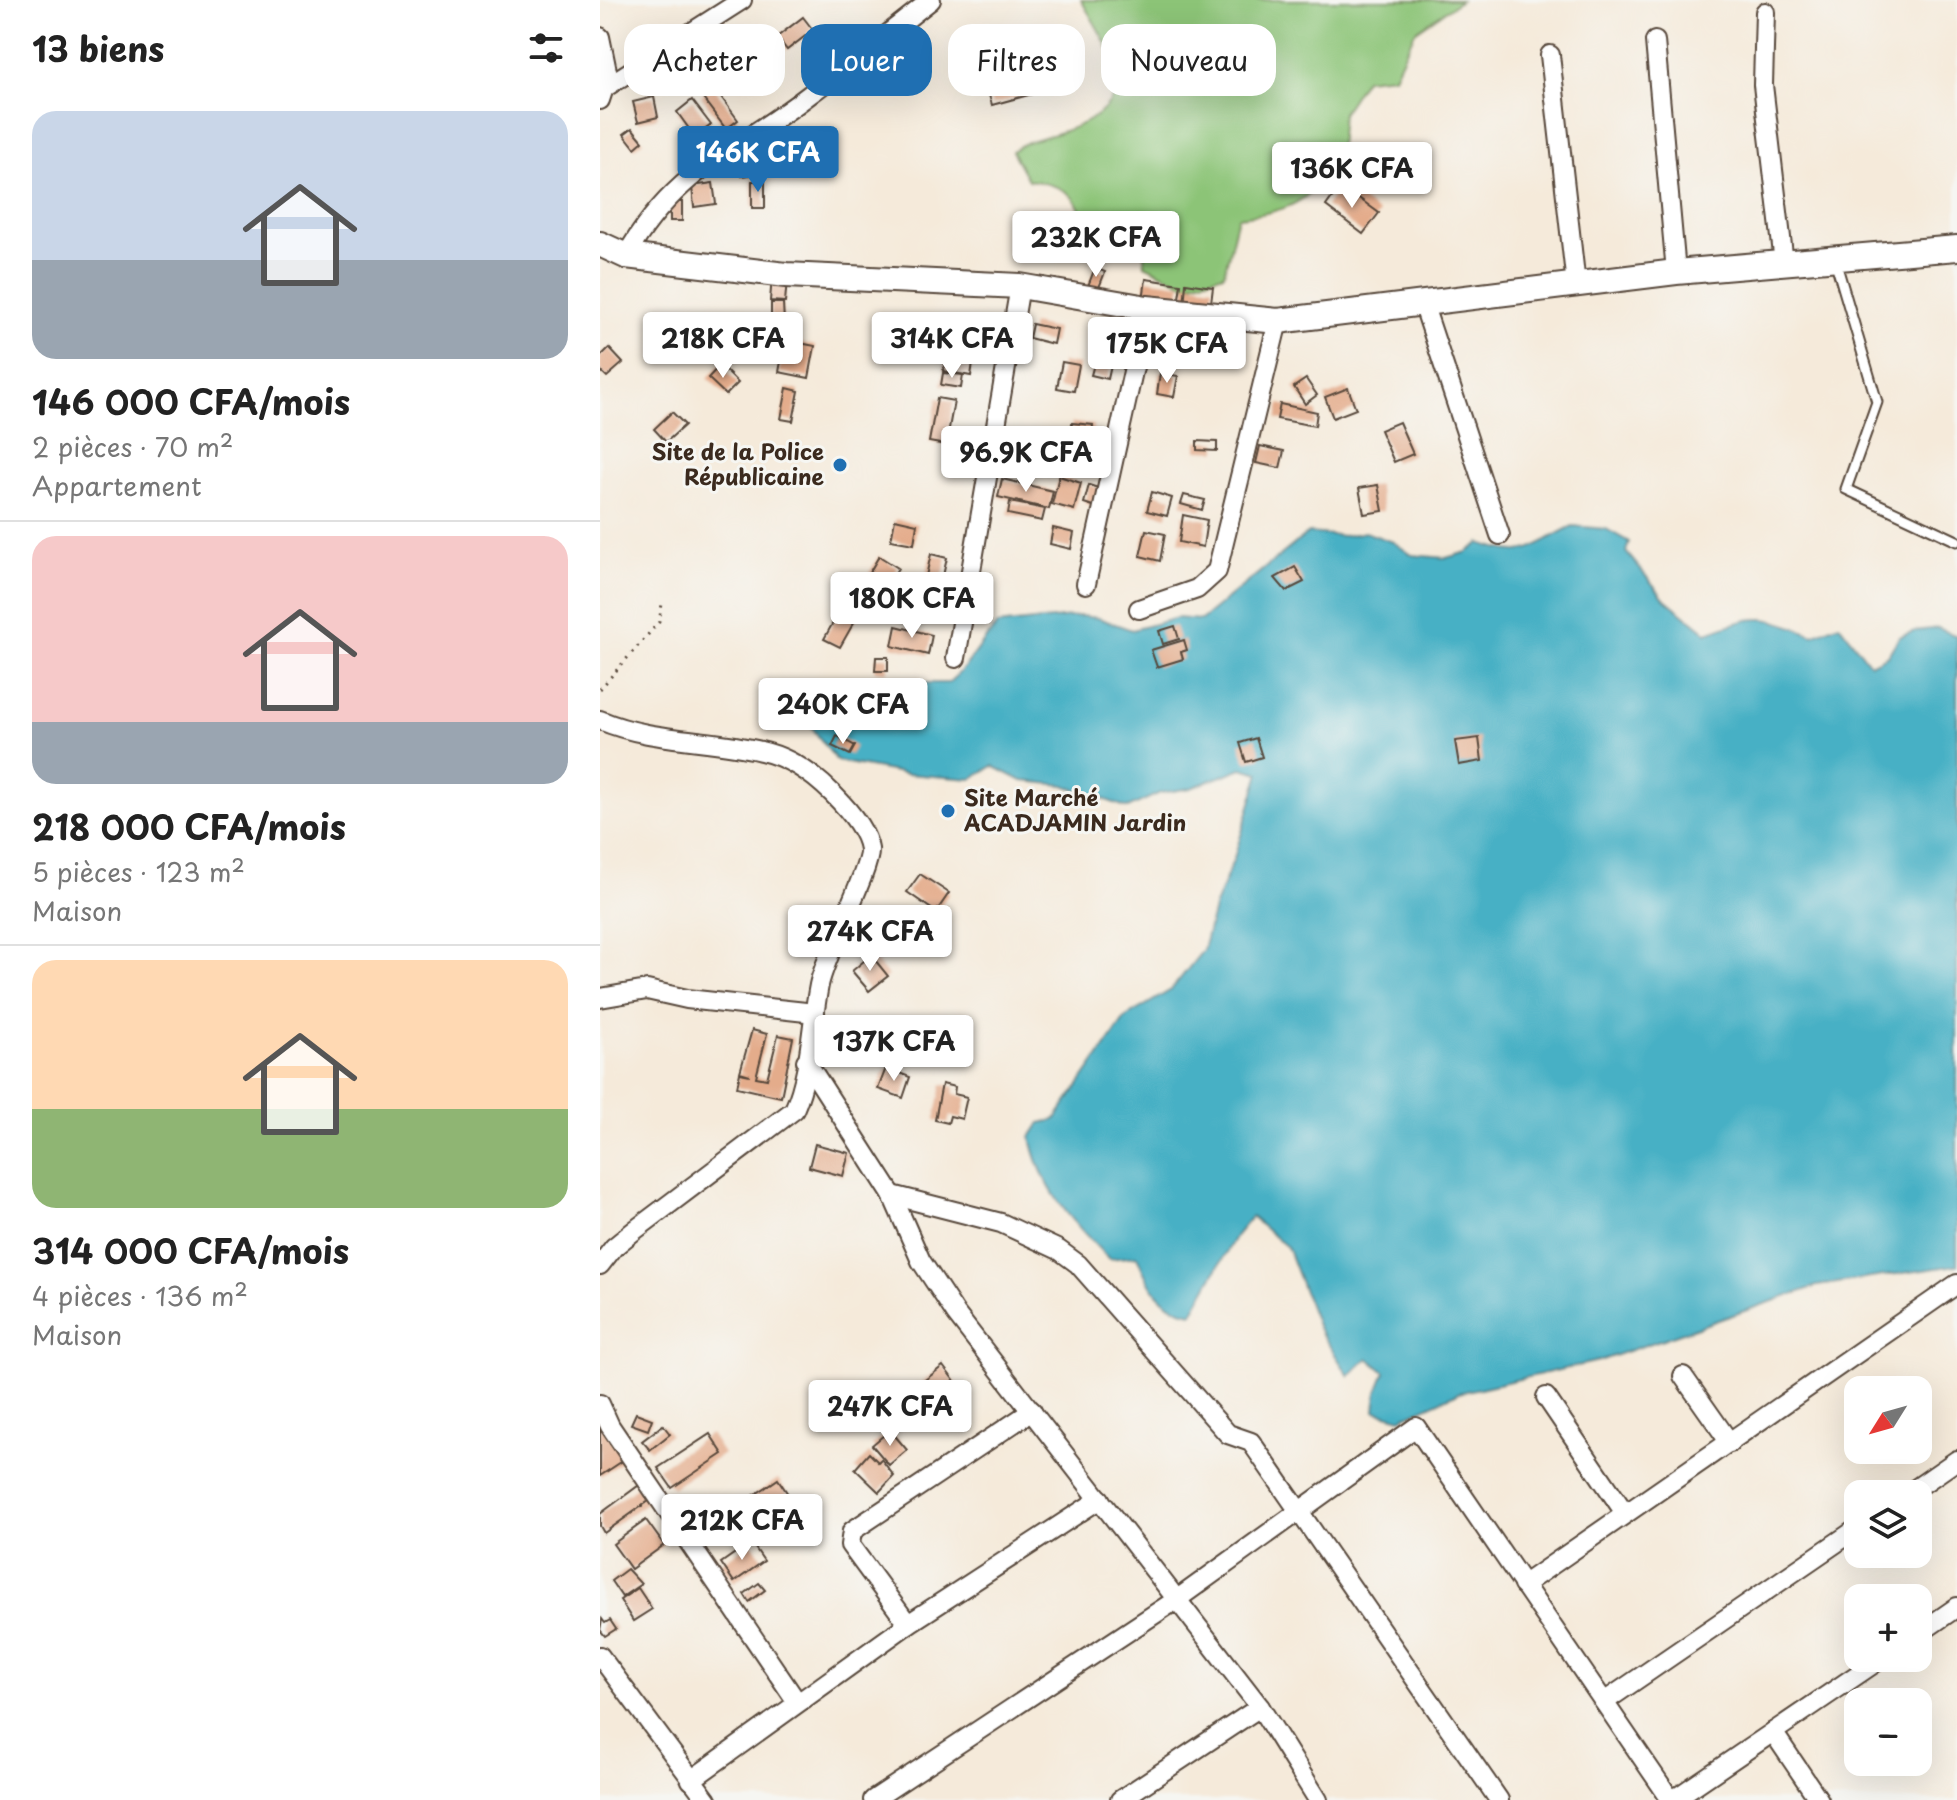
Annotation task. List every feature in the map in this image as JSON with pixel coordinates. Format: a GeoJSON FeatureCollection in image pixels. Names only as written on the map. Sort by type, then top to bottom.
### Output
{"type":"FeatureCollection","features":[{"type":"Feature","properties":{"kind":"street"},"geometry":{"type":"LineString","coordinates":[[603,93],[742,0]]}},
{"type":"Feature","properties":{"kind":"street"},"geometry":{"type":"LineString","coordinates":[[626,256],[644,224],[685,179],[808,96],[931,0]]}},
{"type":"Feature","properties":{"kind":"street"},"geometry":{"type":"LineString","coordinates":[[1765,12],[1763,85],[1784,263]]}},
{"type":"Feature","properties":{"kind":"street"},"geometry":{"type":"LineString","coordinates":[[600,37],[606,58],[603,93]]}},
{"type":"Feature","properties":{"kind":"street"},"geometry":{"type":"LineString","coordinates":[[1655,41],[1676,272]]}},
{"type":"Feature","properties":{"kind":"street"},"geometry":{"type":"LineString","coordinates":[[1550,55],[1576,285]]}},
{"type":"Feature","properties":{"kind":"street"},"geometry":{"type":"LineString","coordinates":[[600,244],[626,256],[786,275],[1020,286],[1147,308],[1278,321],[1424,306],[1676,272],[1957,248]]}},
{"type":"Feature","properties":{"kind":"street"},"geometry":{"type":"LineString","coordinates":[[956,658],[1020,286]]}},
{"type":"Feature","properties":{"kind":"street"},"geometry":{"type":"LineString","coordinates":[[1424,306],[1500,535]]}},
{"type":"Feature","properties":{"kind":"street"},"geometry":{"type":"LineString","coordinates":[[1086,584],[1147,308]]}},
{"type":"Feature","properties":{"kind":"street"},"geometry":{"type":"LineString","coordinates":[[1139,609],[1197,589],[1217,571],[1278,321]]}},
{"type":"Feature","properties":{"kind":"street"},"geometry":{"type":"LineString","coordinates":[[600,720],[651,735],[761,751],[781,758],[815,776],[863,831],[869,859],[837,931],[819,983],[794,1110],[635,1230],[614,1247],[600,1265]]}},
{"type":"Feature","properties":{"kind":"street"},"geometry":{"type":"LineString","coordinates":[[600,998],[647,990],[687,999],[815,1013]]}},
{"type":"Feature","properties":{"kind":"street"},"geometry":{"type":"LineString","coordinates":[[806,1061],[892,1195],[921,1261],[989,1360],[1032,1411],[1260,1707],[1318,1800]]}},
{"type":"Feature","properties":{"kind":"street"},"geometry":{"type":"LineString","coordinates":[[892,1195],[1001,1223],[1034,1235],[1078,1264],[1228,1434],[1251,1442],[1499,1800]]}},
{"type":"Feature","properties":{"kind":"street"},"geometry":{"type":"LineString","coordinates":[[1523,1585],[1957,1284]]}},
{"type":"Feature","properties":{"kind":"street"},"geometry":{"type":"LineString","coordinates":[[1683,1376],[1730,1443]]}},
{"type":"Feature","properties":{"kind":"street"},"geometry":{"type":"LineString","coordinates":[[1546,1397],[1625,1513]]}},
{"type":"Feature","properties":{"kind":"street"},"geometry":{"type":"LineString","coordinates":[[600,1404],[610,1426],[797,1702]]}},
{"type":"Feature","properties":{"kind":"street"},"geometry":{"type":"LineString","coordinates":[[908,1624],[850,1545],[852,1531],[1032,1411]]}},
{"type":"Feature","properties":{"kind":"street"},"geometry":{"type":"LineString","coordinates":[[873,1800],[1176,1600],[1416,1427],[1672,1800],[1861,1672]]}},
{"type":"Feature","properties":{"kind":"street"},"geometry":{"type":"LineString","coordinates":[[1928,1480],[1957,1460]]}},
{"type":"Feature","properties":{"kind":"street"},"geometry":{"type":"LineString","coordinates":[[691,1780],[908,1624],[1100,1499]]}},
{"type":"Feature","properties":{"kind":"street"},"geometry":{"type":"LineString","coordinates":[[1604,1702],[1844,1538]]}},
{"type":"Feature","properties":{"kind":"street"},"geometry":{"type":"LineString","coordinates":[[1932,1624],[1957,1607]]}},
{"type":"Feature","properties":{"kind":"street"},"geometry":{"type":"LineString","coordinates":[[600,1656],[707,1800]]}},
{"type":"Feature","properties":{"kind":"street"},"geometry":{"type":"LineString","coordinates":[[1120,1800],[1143,1794],[1260,1707]]}},
{"type":"Feature","properties":{"kind":"street"},"geometry":{"type":"LineString","coordinates":[[1773,1732],[1819,1800]]}},
{"type":"Feature","properties":{"kind":"lane"},"geometry":{"type":"LineString","coordinates":[[1835,260],[1877,402],[1846,489],[1957,541]]}},
{"type":"Feature","properties":{"kind":"path"},"geometry":{"type":"LineString","coordinates":[[600,689],[659,622],[662,604]]}},
{"type":"Feature","properties":{"kind":"green space"},"geometry":{"type":"Polygon","coordinates":[[[1081,0],[1461,0],[1415,32],[1394,76],[1365,79],[1342,114],[1337,171],[1282,209],[1238,217],[1224,274],[1186,285],[1145,265],[1143,244],[1123,212],[1086,228],[1073,198],[1050,184],[1028,180],[1012,151],[1090,120],[1106,107],[1113,96],[1276,96],[1276,24],[1101,24],[1101,36],[1081,0]]]}},
{"type":"Feature","properties":{"kind":"water"},"geometry":{"type":"Polygon","coordinates":[[[1573,526],[1606,529],[1629,542],[1626,552],[1665,599],[1707,633],[1738,622],[1760,619],[1783,623],[1813,635],[1839,624],[1870,664],[1888,655],[1899,637],[1915,631],[1938,628],[1957,636],[1957,1265],[1817,1286],[1599,1361],[1458,1393],[1401,1418],[1375,1411],[1377,1392],[1385,1372],[1368,1358],[1349,1376],[1318,1328],[1287,1247],[1251,1217],[1236,1235],[1192,1313],[1181,1310],[1171,1306],[1157,1293],[1137,1256],[1109,1259],[1083,1232],[1050,1188],[1035,1155],[1031,1137],[1040,1123],[1055,1120],[1126,1017],[1171,990],[1203,950],[1214,908],[1234,858],[1260,773],[1242,768],[1191,788],[1160,793],[1128,808],[1064,785],[1022,781],[993,766],[971,779],[907,774],[837,761],[794,704],[833,687],[855,683],[948,683],[963,669],[997,625],[1080,616],[1098,618],[1132,630],[1177,618],[1201,620],[1308,533],[1344,536],[1365,532],[1393,542],[1412,555],[1446,558],[1467,552],[1480,543],[1510,551],[1530,549],[1573,526]]]}},
{"type":"Feature","properties":{"kind":"building"},"geometry":{"type":"Polygon","coordinates":[[[803,17],[808,24],[801,24],[801,39],[787,50],[785,31],[803,17]]]}},
{"type":"Feature","properties":{"kind":"building"},"geometry":{"type":"Polygon","coordinates":[[[701,96],[720,96],[738,120],[726,129],[701,96]]]}},
{"type":"Feature","properties":{"kind":"building"},"geometry":{"type":"Polygon","coordinates":[[[989,96],[1025,96],[992,105],[989,96]]]}},
{"type":"Feature","properties":{"kind":"building"},"geometry":{"type":"Polygon","coordinates":[[[654,97],[658,117],[638,122],[633,102],[654,97]]]}},
{"type":"Feature","properties":{"kind":"building"},"geometry":{"type":"Polygon","coordinates":[[[692,100],[711,125],[695,137],[677,112],[692,100]]]}},
{"type":"Feature","properties":{"kind":"building"},"geometry":{"type":"Polygon","coordinates":[[[632,128],[643,141],[635,148],[624,134],[632,128]]]}},
{"type":"Feature","properties":{"kind":"building"},"geometry":{"type":"Polygon","coordinates":[[[758,151],[762,173],[742,176],[738,155],[758,151]]]}},
{"type":"Feature","properties":{"kind":"building"},"geometry":{"type":"Polygon","coordinates":[[[752,181],[765,181],[765,208],[752,208],[752,181]]]}},
{"type":"Feature","properties":{"kind":"building"},"geometry":{"type":"Polygon","coordinates":[[[713,183],[716,204],[694,207],[692,186],[713,183]]]}},
{"type":"Feature","properties":{"kind":"building"},"geometry":{"type":"Polygon","coordinates":[[[1341,185],[1379,213],[1363,234],[1326,206],[1341,185]]]}},
{"type":"Feature","properties":{"kind":"building"},"geometry":{"type":"Polygon","coordinates":[[[670,202],[682,202],[682,221],[670,221],[670,202]]]}},
{"type":"Feature","properties":{"kind":"building"},"geometry":{"type":"Polygon","coordinates":[[[1095,268],[1105,272],[1098,290],[1088,286],[1095,268]]]}},
{"type":"Feature","properties":{"kind":"building"},"geometry":{"type":"Polygon","coordinates":[[[772,277],[787,279],[785,302],[770,301],[772,277]]]}},
{"type":"Feature","properties":{"kind":"building"},"geometry":{"type":"Polygon","coordinates":[[[1146,279],[1181,284],[1178,305],[1143,300],[1146,279]]]}},
{"type":"Feature","properties":{"kind":"building"},"geometry":{"type":"Polygon","coordinates":[[[1186,283],[1213,287],[1210,311],[1184,307],[1186,283]]]}},
{"type":"Feature","properties":{"kind":"building"},"geometry":{"type":"Polygon","coordinates":[[[771,303],[783,303],[784,322],[771,322],[771,303]]]}},
{"type":"Feature","properties":{"kind":"building"},"geometry":{"type":"Polygon","coordinates":[[[1032,324],[1056,329],[1053,344],[1029,338],[1032,324]]]}},
{"type":"Feature","properties":{"kind":"building"},"geometry":{"type":"Polygon","coordinates":[[[721,325],[744,326],[743,343],[720,342],[721,325]]]}},
{"type":"Feature","properties":{"kind":"building"},"geometry":{"type":"Polygon","coordinates":[[[1155,337],[1185,342],[1183,358],[1152,353],[1155,337]]]}},
{"type":"Feature","properties":{"kind":"building"},"geometry":{"type":"Polygon","coordinates":[[[785,340],[815,346],[809,378],[779,372],[785,340]]]}},
{"type":"Feature","properties":{"kind":"building"},"geometry":{"type":"Polygon","coordinates":[[[1193,347],[1210,350],[1208,360],[1192,357],[1193,347]]]}},
{"type":"Feature","properties":{"kind":"building"},"geometry":{"type":"Polygon","coordinates":[[[609,348],[623,363],[607,377],[600,370],[600,357],[609,348]]]}},
{"type":"Feature","properties":{"kind":"building"},"geometry":{"type":"Polygon","coordinates":[[[947,351],[974,356],[971,376],[943,371],[947,351]]]}},
{"type":"Feature","properties":{"kind":"building"},"geometry":{"type":"Polygon","coordinates":[[[1096,357],[1112,361],[1108,379],[1091,375],[1096,357]]]}},
{"type":"Feature","properties":{"kind":"building"},"geometry":{"type":"Polygon","coordinates":[[[1062,362],[1079,365],[1074,391],[1057,388],[1062,362]]]}},
{"type":"Feature","properties":{"kind":"building"},"geometry":{"type":"Polygon","coordinates":[[[720,365],[738,383],[726,395],[708,378],[720,365]]]}},
{"type":"Feature","properties":{"kind":"building"},"geometry":{"type":"Polygon","coordinates":[[[943,373],[963,375],[961,388],[941,385],[943,373]]]}},
{"type":"Feature","properties":{"kind":"building"},"geometry":{"type":"Polygon","coordinates":[[[1160,373],[1178,376],[1174,397],[1157,394],[1160,373]]]}},
{"type":"Feature","properties":{"kind":"building"},"geometry":{"type":"Polygon","coordinates":[[[1306,379],[1317,395],[1305,404],[1294,387],[1306,379]]]}},
{"type":"Feature","properties":{"kind":"building"},"geometry":{"type":"Polygon","coordinates":[[[787,388],[799,391],[793,421],[781,419],[787,388]]]}},
{"type":"Feature","properties":{"kind":"building"},"geometry":{"type":"Polygon","coordinates":[[[1348,388],[1356,409],[1333,418],[1325,397],[1348,388]]]}},
{"type":"Feature","properties":{"kind":"building"},"geometry":{"type":"Polygon","coordinates":[[[937,398],[954,401],[946,445],[929,442],[937,398]]]}},
{"type":"Feature","properties":{"kind":"building"},"geometry":{"type":"Polygon","coordinates":[[[1280,404],[1317,412],[1315,426],[1277,419],[1280,404]]]}},
{"type":"Feature","properties":{"kind":"building"},"geometry":{"type":"Polygon","coordinates":[[[672,412],[685,425],[666,442],[654,429],[672,412]]]}},
{"type":"Feature","properties":{"kind":"building"},"geometry":{"type":"Polygon","coordinates":[[[1399,422],[1413,454],[1394,462],[1380,430],[1399,422]]]}},
{"type":"Feature","properties":{"kind":"building"},"geometry":{"type":"Polygon","coordinates":[[[1072,423],[1093,425],[1090,457],[1069,455],[1072,423]]]}},
{"type":"Feature","properties":{"kind":"building"},"geometry":{"type":"Polygon","coordinates":[[[1197,441],[1217,442],[1217,451],[1197,450],[1197,441]]]}},
{"type":"Feature","properties":{"kind":"building"},"geometry":{"type":"Polygon","coordinates":[[[1260,446],[1284,451],[1280,468],[1256,463],[1260,446]]]}},
{"type":"Feature","properties":{"kind":"building"},"geometry":{"type":"Polygon","coordinates":[[[1059,476],[1081,483],[1074,510],[1052,504],[1059,476]]]}},
{"type":"Feature","properties":{"kind":"building"},"geometry":{"type":"Polygon","coordinates":[[[1002,479],[1053,491],[1049,509],[998,497],[1002,479]]]}},
{"type":"Feature","properties":{"kind":"building"},"geometry":{"type":"Polygon","coordinates":[[[1089,485],[1104,490],[1099,508],[1084,503],[1089,485]]]}},
{"type":"Feature","properties":{"kind":"building"},"geometry":{"type":"Polygon","coordinates":[[[1378,485],[1383,511],[1364,514],[1359,488],[1378,485]]]}},
{"type":"Feature","properties":{"kind":"building"},"geometry":{"type":"Polygon","coordinates":[[[1152,492],[1172,498],[1167,516],[1147,511],[1152,492]]]}},
{"type":"Feature","properties":{"kind":"building"},"geometry":{"type":"Polygon","coordinates":[[[1184,495],[1205,500],[1202,510],[1181,504],[1184,495]]]}},
{"type":"Feature","properties":{"kind":"building"},"geometry":{"type":"Polygon","coordinates":[[[1010,502],[1045,509],[1042,521],[1008,514],[1010,502]]]}},
{"type":"Feature","properties":{"kind":"building"},"geometry":{"type":"Polygon","coordinates":[[[1183,515],[1207,520],[1203,547],[1179,542],[1183,515]]]}},
{"type":"Feature","properties":{"kind":"building"},"geometry":{"type":"Polygon","coordinates":[[[895,519],[917,524],[914,544],[891,540],[895,519]]]}},
{"type":"Feature","properties":{"kind":"building"},"geometry":{"type":"Polygon","coordinates":[[[1053,528],[1074,533],[1071,549],[1050,544],[1053,528]]]}},
{"type":"Feature","properties":{"kind":"building"},"geometry":{"type":"Polygon","coordinates":[[[1146,530],[1165,534],[1160,561],[1140,556],[1146,530]]]}},
{"type":"Feature","properties":{"kind":"building"},"geometry":{"type":"Polygon","coordinates":[[[931,554],[947,558],[940,589],[924,585],[931,554]]]}},
{"type":"Feature","properties":{"kind":"building"},"geometry":{"type":"Polygon","coordinates":[[[879,556],[898,568],[880,598],[861,587],[879,556]]]}},
{"type":"Feature","properties":{"kind":"building"},"geometry":{"type":"Polygon","coordinates":[[[1295,567],[1304,582],[1286,591],[1275,578],[1295,567]]]}},
{"type":"Feature","properties":{"kind":"building"},"geometry":{"type":"Polygon","coordinates":[[[901,592],[918,597],[914,609],[897,604],[901,592]]]}},
{"type":"Feature","properties":{"kind":"building"},"geometry":{"type":"Polygon","coordinates":[[[841,608],[857,617],[840,647],[824,639],[841,608]]]}},
{"type":"Feature","properties":{"kind":"building"},"geometry":{"type":"Polygon","coordinates":[[[896,626],[932,635],[928,655],[892,646],[896,626]]]}},
{"type":"Feature","properties":{"kind":"building"},"geometry":{"type":"Polygon","coordinates":[[[1175,626],[1179,639],[1163,644],[1159,631],[1175,626]]]}},
{"type":"Feature","properties":{"kind":"building"},"geometry":{"type":"Polygon","coordinates":[[[1184,640],[1187,650],[1181,652],[1183,659],[1157,667],[1151,650],[1184,640]]]}},
{"type":"Feature","properties":{"kind":"building"},"geometry":{"type":"Polygon","coordinates":[[[876,657],[888,657],[888,671],[875,671],[876,657]]]}},
{"type":"Feature","properties":{"kind":"building"},"geometry":{"type":"Polygon","coordinates":[[[872,693],[886,710],[879,715],[865,698],[872,693]]]}},
{"type":"Feature","properties":{"kind":"building"},"geometry":{"type":"Polygon","coordinates":[[[837,736],[855,746],[850,755],[832,746],[837,736]]]}},
{"type":"Feature","properties":{"kind":"building"},"geometry":{"type":"Polygon","coordinates":[[[1256,738],[1262,757],[1246,762],[1240,743],[1256,738]]]}},
{"type":"Feature","properties":{"kind":"building"},"geometry":{"type":"Polygon","coordinates":[[[1479,738],[1482,761],[1459,765],[1455,741],[1479,738]]]}},
{"type":"Feature","properties":{"kind":"building"},"geometry":{"type":"Polygon","coordinates":[[[920,874],[949,893],[936,912],[907,892],[920,874]]]}},
{"type":"Feature","properties":{"kind":"building"},"geometry":{"type":"Polygon","coordinates":[[[871,955],[888,976],[869,991],[852,971],[871,955]]]}},
{"type":"Feature","properties":{"kind":"building"},"geometry":{"type":"Polygon","coordinates":[[[752,1030],[767,1034],[756,1077],[767,1079],[778,1035],[793,1038],[781,1097],[737,1087],[740,1073],[750,1075],[740,1072],[752,1030]]]}},
{"type":"Feature","properties":{"kind":"building"},"geometry":{"type":"Polygon","coordinates":[[[886,1068],[910,1077],[903,1098],[878,1089],[886,1068]]]}},
{"type":"Feature","properties":{"kind":"building"},"geometry":{"type":"Polygon","coordinates":[[[942,1084],[955,1087],[954,1094],[967,1097],[962,1119],[950,1116],[948,1123],[935,1120],[942,1084]]]}},
{"type":"Feature","properties":{"kind":"building"},"geometry":{"type":"Polygon","coordinates":[[[815,1144],[849,1153],[843,1176],[809,1167],[815,1144]]]}},
{"type":"Feature","properties":{"kind":"building"},"geometry":{"type":"Polygon","coordinates":[[[943,1366],[962,1391],[938,1409],[920,1384],[943,1366]]]}},
{"type":"Feature","properties":{"kind":"building"},"geometry":{"type":"Polygon","coordinates":[[[918,1383],[925,1398],[905,1408],[898,1393],[918,1383]]]}},
{"type":"Feature","properties":{"kind":"building"},"geometry":{"type":"Polygon","coordinates":[[[636,1413],[652,1419],[648,1430],[631,1424],[636,1413]]]}},
{"type":"Feature","properties":{"kind":"building"},"geometry":{"type":"Polygon","coordinates":[[[602,1425],[627,1458],[600,1476],[600,1427],[602,1425]]]}},
{"type":"Feature","properties":{"kind":"building"},"geometry":{"type":"Polygon","coordinates":[[[663,1425],[670,1434],[650,1450],[642,1441],[663,1425]]]}},
{"type":"Feature","properties":{"kind":"building"},"geometry":{"type":"Polygon","coordinates":[[[890,1430],[907,1450],[889,1465],[872,1445],[890,1430]]]}},
{"type":"Feature","properties":{"kind":"building"},"geometry":{"type":"Polygon","coordinates":[[[710,1434],[723,1454],[672,1488],[658,1468],[710,1434]]]}},
{"type":"Feature","properties":{"kind":"building"},"geometry":{"type":"Polygon","coordinates":[[[869,1453],[878,1462],[881,1459],[894,1476],[879,1492],[855,1469],[869,1453]]]}},
{"type":"Feature","properties":{"kind":"building"},"geometry":{"type":"Polygon","coordinates":[[[778,1479],[798,1509],[771,1528],[750,1498],[778,1479]]]}},
{"type":"Feature","properties":{"kind":"building"},"geometry":{"type":"Polygon","coordinates":[[[642,1483],[653,1498],[604,1533],[600,1526],[600,1514],[642,1483]]]}},
{"type":"Feature","properties":{"kind":"building"},"geometry":{"type":"Polygon","coordinates":[[[646,1520],[664,1545],[631,1569],[613,1544],[646,1520]]]}},
{"type":"Feature","properties":{"kind":"building"},"geometry":{"type":"Polygon","coordinates":[[[751,1542],[764,1561],[734,1582],[721,1563],[751,1542]]]}},
{"type":"Feature","properties":{"kind":"building"},"geometry":{"type":"Polygon","coordinates":[[[627,1569],[641,1584],[622,1597],[611,1581],[627,1569]]]}},
{"type":"Feature","properties":{"kind":"building"},"geometry":{"type":"Polygon","coordinates":[[[759,1583],[765,1590],[749,1602],[744,1594],[759,1583]]]}},
{"type":"Feature","properties":{"kind":"building"},"geometry":{"type":"Polygon","coordinates":[[[638,1588],[652,1609],[633,1621],[620,1600],[638,1588]]]}},
{"type":"Feature","properties":{"kind":"building"},"geometry":{"type":"Polygon","coordinates":[[[602,1619],[605,1623],[610,1620],[616,1629],[605,1636],[600,1630],[602,1619]]]}},
{"type":"Feature","properties":{"kind":"place","name":"Site de la Police Républicaine"},"geometry":{"type":"Point","coordinates":[840,465]}},
{"type":"Feature","properties":{"kind":"place","name":"Site Marché ACADJAMIN Jardin"},"geometry":{"type":"Point","coordinates":[948,811]}}]}
